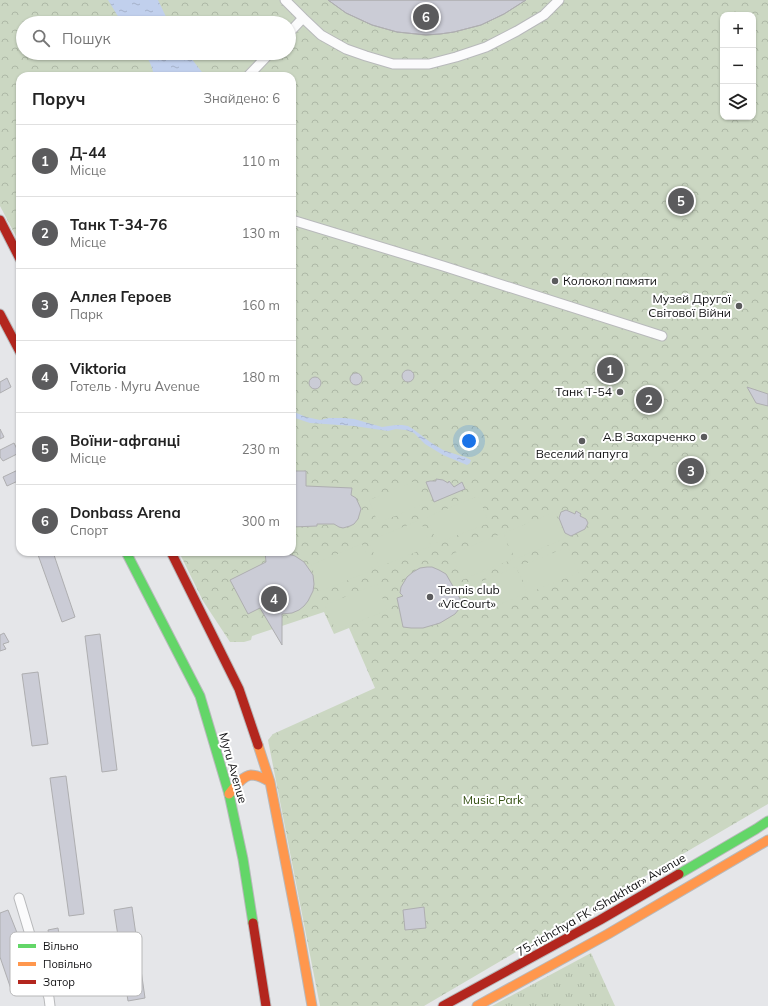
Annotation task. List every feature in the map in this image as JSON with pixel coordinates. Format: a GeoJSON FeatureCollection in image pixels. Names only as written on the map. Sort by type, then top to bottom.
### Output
{"type":"FeatureCollection","features":[{"type":"Feature","properties":{"kind":"main road"},"geometry":{"type":"LineString","coordinates":[[0,220],[16,251]]}},
{"type":"Feature","properties":{"kind":"main road"},"geometry":{"type":"LineString","coordinates":[[0,314],[16,344]]}},
{"type":"Feature","properties":{"kind":"main road","name":"Myru Avenue"},"geometry":{"type":"LineString","coordinates":[[128,556],[200,696],[229,794],[242,859],[266,1006]]}},
{"type":"Feature","properties":{"kind":"main road"},"geometry":{"type":"LineString","coordinates":[[173,556],[239,689],[270,782],[312,1006]]}},
{"type":"Feature","properties":{"kind":"main road"},"geometry":{"type":"LineString","coordinates":[[229,794],[247,776],[252,775],[270,782]]}},
{"type":"Feature","properties":{"kind":"main road","name":"75-richchya FK «Shakhtar» Avenue"},"geometry":{"type":"LineString","coordinates":[[443,1006],[600,920],[768,821]]}},
{"type":"Feature","properties":{"kind":"main road"},"geometry":{"type":"LineString","coordinates":[[477,1006],[608,934],[768,840]]}},
{"type":"Feature","properties":{"kind":"street"},"geometry":{"type":"LineString","coordinates":[[285,0],[322,35],[352,52],[393,64],[429,64],[486,47],[544,15],[559,0]]}},
{"type":"Feature","properties":{"kind":"street"},"geometry":{"type":"LineString","coordinates":[[296,26],[303,18]]}},
{"type":"Feature","properties":{"kind":"street"},"geometry":{"type":"LineString","coordinates":[[252,72],[263,60]]}},
{"type":"Feature","properties":{"kind":"street"},"geometry":{"type":"LineString","coordinates":[[296,221],[443,266],[662,336]]}},
{"type":"Feature","properties":{"kind":"street"},"geometry":{"type":"LineString","coordinates":[[19,898],[29,932]]}},
{"type":"Feature","properties":{"kind":"street"},"geometry":{"type":"LineString","coordinates":[[48,996],[50,1006]]}},
{"type":"Feature","properties":{"kind":"green space","name":"Music Park"},"geometry":{"type":"Polygon","coordinates":[[[0,0],[768,0],[768,804],[424,1006],[320,1006],[268,740],[273,734],[375,688],[349,628],[334,634],[324,612],[252,636],[251,640],[244,642],[230,642],[203,601],[181,556],[296,556],[296,72],[16,72],[16,236],[0,206],[0,0]]]}},
{"type":"Feature","properties":{"kind":"green space"},"geometry":{"type":"Polygon","coordinates":[[[415,481],[424,504],[378,523],[369,500],[415,481]]]}},
{"type":"Feature","properties":{"kind":"green space"},"geometry":{"type":"Polygon","coordinates":[[[478,496],[489,523],[437,543],[427,517],[478,496]]]}},
{"type":"Feature","properties":{"kind":"green space"},"geometry":{"type":"Polygon","coordinates":[[[555,512],[566,538],[515,559],[504,533],[555,512]]]}},
{"type":"Feature","properties":{"kind":"green space"},"geometry":{"type":"Polygon","coordinates":[[[420,520],[431,546],[379,567],[369,541],[420,520]]]}},
{"type":"Feature","properties":{"kind":"green space"},"geometry":{"type":"Polygon","coordinates":[[[503,533],[513,559],[462,580],[452,554],[503,533]]]}},
{"type":"Feature","properties":{"kind":"green space"},"geometry":{"type":"Polygon","coordinates":[[[362,544],[373,570],[321,591],[311,565],[362,544]]]}},
{"type":"Feature","properties":{"kind":"green space"},"geometry":{"type":"Polygon","coordinates":[[[568,547],[579,573],[528,593],[517,567],[568,547]]]}},
{"type":"Feature","properties":{"kind":"green space"},"geometry":{"type":"Polygon","coordinates":[[[516,567],[527,593],[476,614],[465,588],[516,567]]]}},
{"type":"Feature","properties":{"kind":"green space"},"geometry":{"type":"Polygon","coordinates":[[[377,584],[387,610],[336,631],[325,605],[377,584]]]}},
{"type":"Feature","properties":{"kind":"green space"},"geometry":{"type":"Polygon","coordinates":[[[591,953],[615,1006],[492,1006],[591,953]]]}},
{"type":"Feature","properties":{"kind":"water"},"geometry":{"type":"Polygon","coordinates":[[[108,0],[158,0],[166,16],[118,16],[108,0]]]}},
{"type":"Feature","properties":{"kind":"water"},"geometry":{"type":"Polygon","coordinates":[[[148,60],[192,60],[202,72],[153,72],[148,60]]]}},
{"type":"Feature","properties":{"kind":"water"},"geometry":{"type":"Polygon","coordinates":[[[296,413],[320,420],[329,418],[344,418],[354,419],[382,427],[396,425],[408,426],[443,450],[471,460],[467,465],[443,455],[425,444],[414,433],[406,430],[396,429],[388,431],[354,426],[310,423],[296,418],[296,413]]]}},
{"type":"Feature","properties":{"kind":"building"},"geometry":{"type":"Polygon","coordinates":[[[328,0],[526,0],[504,14],[481,25],[454,32],[426,35],[397,32],[372,25],[346,13],[328,0]]]}},
{"type":"Feature","properties":{"kind":"building"},"geometry":{"type":"Polygon","coordinates":[[[328,0],[526,0],[504,14],[481,25],[454,32],[426,35],[397,32],[372,25],[346,13],[328,0]]]}},
{"type":"Feature","properties":{"kind":"building"},"geometry":{"type":"Polygon","coordinates":[[[408,370],[412,372],[414,376],[412,380],[408,382],[404,380],[402,376],[404,372],[408,370]]]}},
{"type":"Feature","properties":{"kind":"building"},"geometry":{"type":"Polygon","coordinates":[[[356,373],[360,375],[362,379],[360,383],[356,385],[352,383],[350,379],[352,375],[356,373]]]}},
{"type":"Feature","properties":{"kind":"building"},"geometry":{"type":"Polygon","coordinates":[[[315,377],[319,379],[321,383],[319,387],[315,389],[311,387],[309,383],[311,379],[315,377]]]}},
{"type":"Feature","properties":{"kind":"building"},"geometry":{"type":"Polygon","coordinates":[[[7,378],[11,387],[0,393],[0,382],[7,378]]]}},
{"type":"Feature","properties":{"kind":"building"},"geometry":{"type":"Polygon","coordinates":[[[747,387],[768,394],[768,406],[756,403],[747,387]]]}},
{"type":"Feature","properties":{"kind":"building"},"geometry":{"type":"Polygon","coordinates":[[[0,429],[4,437],[0,439],[0,429]]]}},
{"type":"Feature","properties":{"kind":"building"},"geometry":{"type":"Polygon","coordinates":[[[14,443],[16,447],[16,454],[3,461],[0,457],[0,450],[14,443]]]}},
{"type":"Feature","properties":{"kind":"building"},"geometry":{"type":"Polygon","coordinates":[[[16,471],[16,482],[7,486],[3,477],[16,471]]]}},
{"type":"Feature","properties":{"kind":"building"},"geometry":{"type":"Polygon","coordinates":[[[296,471],[306,471],[306,486],[352,488],[351,495],[356,498],[361,509],[358,519],[350,526],[343,528],[334,524],[317,524],[317,526],[296,527],[296,471]]]}},
{"type":"Feature","properties":{"kind":"building"},"geometry":{"type":"Polygon","coordinates":[[[436,479],[443,480],[448,483],[449,481],[454,487],[462,482],[465,489],[434,502],[426,482],[436,481],[436,479]]]}},
{"type":"Feature","properties":{"kind":"building"},"geometry":{"type":"Polygon","coordinates":[[[566,510],[575,514],[576,511],[581,514],[580,516],[586,519],[588,523],[585,529],[571,536],[565,533],[559,518],[561,512],[566,510]]]}},
{"type":"Feature","properties":{"kind":"building"},"geometry":{"type":"Polygon","coordinates":[[[38,556],[54,556],[75,617],[62,622],[38,556]]]}},
{"type":"Feature","properties":{"kind":"building"},"geometry":{"type":"Polygon","coordinates":[[[265,556],[295,556],[304,562],[313,575],[313,591],[308,601],[299,610],[292,613],[282,614],[282,645],[260,608],[248,614],[230,580],[266,562],[265,556]]]}},
{"type":"Feature","properties":{"kind":"building","name":"Tennis club «VicCourt»"},"geometry":{"type":"Polygon","coordinates":[[[432,567],[446,574],[463,604],[455,614],[440,623],[423,628],[403,627],[397,598],[403,596],[400,593],[401,587],[407,577],[413,572],[420,568],[432,567]]]}},
{"type":"Feature","properties":{"kind":"building"},"geometry":{"type":"Polygon","coordinates":[[[4,633],[9,642],[3,644],[6,649],[0,651],[0,635],[4,633]]]}},
{"type":"Feature","properties":{"kind":"building"},"geometry":{"type":"Polygon","coordinates":[[[100,634],[117,770],[102,772],[85,636],[100,634]]]}},
{"type":"Feature","properties":{"kind":"building"},"geometry":{"type":"Polygon","coordinates":[[[38,672],[48,744],[32,746],[22,674],[38,672]]]}},
{"type":"Feature","properties":{"kind":"building"},"geometry":{"type":"Polygon","coordinates":[[[66,776],[84,914],[69,916],[50,778],[66,776]]]}},
{"type":"Feature","properties":{"kind":"building"},"geometry":{"type":"Polygon","coordinates":[[[132,907],[136,932],[117,932],[114,910],[132,907]]]}},
{"type":"Feature","properties":{"kind":"building"},"geometry":{"type":"Polygon","coordinates":[[[424,907],[426,928],[405,930],[403,910],[424,907]]]}},
{"type":"Feature","properties":{"kind":"building"},"geometry":{"type":"Polygon","coordinates":[[[8,910],[17,932],[10,932],[10,986],[0,957],[0,913],[8,910]]]}},
{"type":"Feature","properties":{"kind":"building"},"geometry":{"type":"Polygon","coordinates":[[[58,928],[59,932],[48,932],[48,930],[58,928]]]}},
{"type":"Feature","properties":{"kind":"building"},"geometry":{"type":"Polygon","coordinates":[[[142,977],[145,998],[128,1001],[127,996],[142,996],[142,977]]]}},
{"type":"Feature","properties":{"kind":"traffic: fast"},"geometry":{"type":"LineString","coordinates":[[128,556],[200,696],[229,794],[243,859],[253,923]]}},
{"type":"Feature","properties":{"kind":"traffic: fast"},"geometry":{"type":"LineString","coordinates":[[679,874],[768,821]]}},
{"type":"Feature","properties":{"kind":"traffic: slow"},"geometry":{"type":"LineString","coordinates":[[258,745],[270,782],[312,1006]]}},
{"type":"Feature","properties":{"kind":"traffic: slow"},"geometry":{"type":"LineString","coordinates":[[229,794],[238,783],[251,775],[264,778],[270,782]]}},
{"type":"Feature","properties":{"kind":"traffic: slow"},"geometry":{"type":"LineString","coordinates":[[477,1006],[608,934],[768,840]]}},
{"type":"Feature","properties":{"kind":"traffic: jam"},"geometry":{"type":"LineString","coordinates":[[0,220],[16,251]]}},
{"type":"Feature","properties":{"kind":"traffic: jam"},"geometry":{"type":"LineString","coordinates":[[0,314],[16,344]]}},
{"type":"Feature","properties":{"kind":"traffic: jam"},"geometry":{"type":"LineString","coordinates":[[173,556],[239,689],[258,745]]}},
{"type":"Feature","properties":{"kind":"traffic: jam"},"geometry":{"type":"LineString","coordinates":[[443,1006],[600,920],[679,874]]}},
{"type":"Feature","properties":{"kind":"traffic: jam"},"geometry":{"type":"LineString","coordinates":[[253,923],[266,1006]]}},
{"type":"Feature","properties":{"kind":"place","name":"Donbass Arena"},"geometry":{"type":"Point","coordinates":[426,17]}},
{"type":"Feature","properties":{"kind":"place","name":"Воїни-афганці"},"geometry":{"type":"Point","coordinates":[681,201]}},
{"type":"Feature","properties":{"kind":"place","name":"Колокол памяти"},"geometry":{"type":"Point","coordinates":[555,281]}},
{"type":"Feature","properties":{"kind":"place","name":"Музей Другої Світової Війни"},"geometry":{"type":"Point","coordinates":[739,306]}},
{"type":"Feature","properties":{"kind":"place","name":"Д-44"},"geometry":{"type":"Point","coordinates":[610,370]}},
{"type":"Feature","properties":{"kind":"place","name":"Танк Т-54"},"geometry":{"type":"Point","coordinates":[620,392]}},
{"type":"Feature","properties":{"kind":"place","name":"Танк Т-34-76"},"geometry":{"type":"Point","coordinates":[649,400]}},
{"type":"Feature","properties":{"kind":"place","name":"А.В Захарченко"},"geometry":{"type":"Point","coordinates":[704,437]}},
{"type":"Feature","properties":{"kind":"place","name":"Веселий папуга"},"geometry":{"type":"Point","coordinates":[582,441]}},
{"type":"Feature","properties":{"kind":"place","name":"Аллея Героев"},"geometry":{"type":"Point","coordinates":[691,471]}},
{"type":"Feature","properties":{"kind":"place","name":"Tennis club «VicCourt»"},"geometry":{"type":"Point","coordinates":[430,597]}},
{"type":"Feature","properties":{"kind":"place","name":"Viktoria"},"geometry":{"type":"Point","coordinates":[274,599]}}]}
